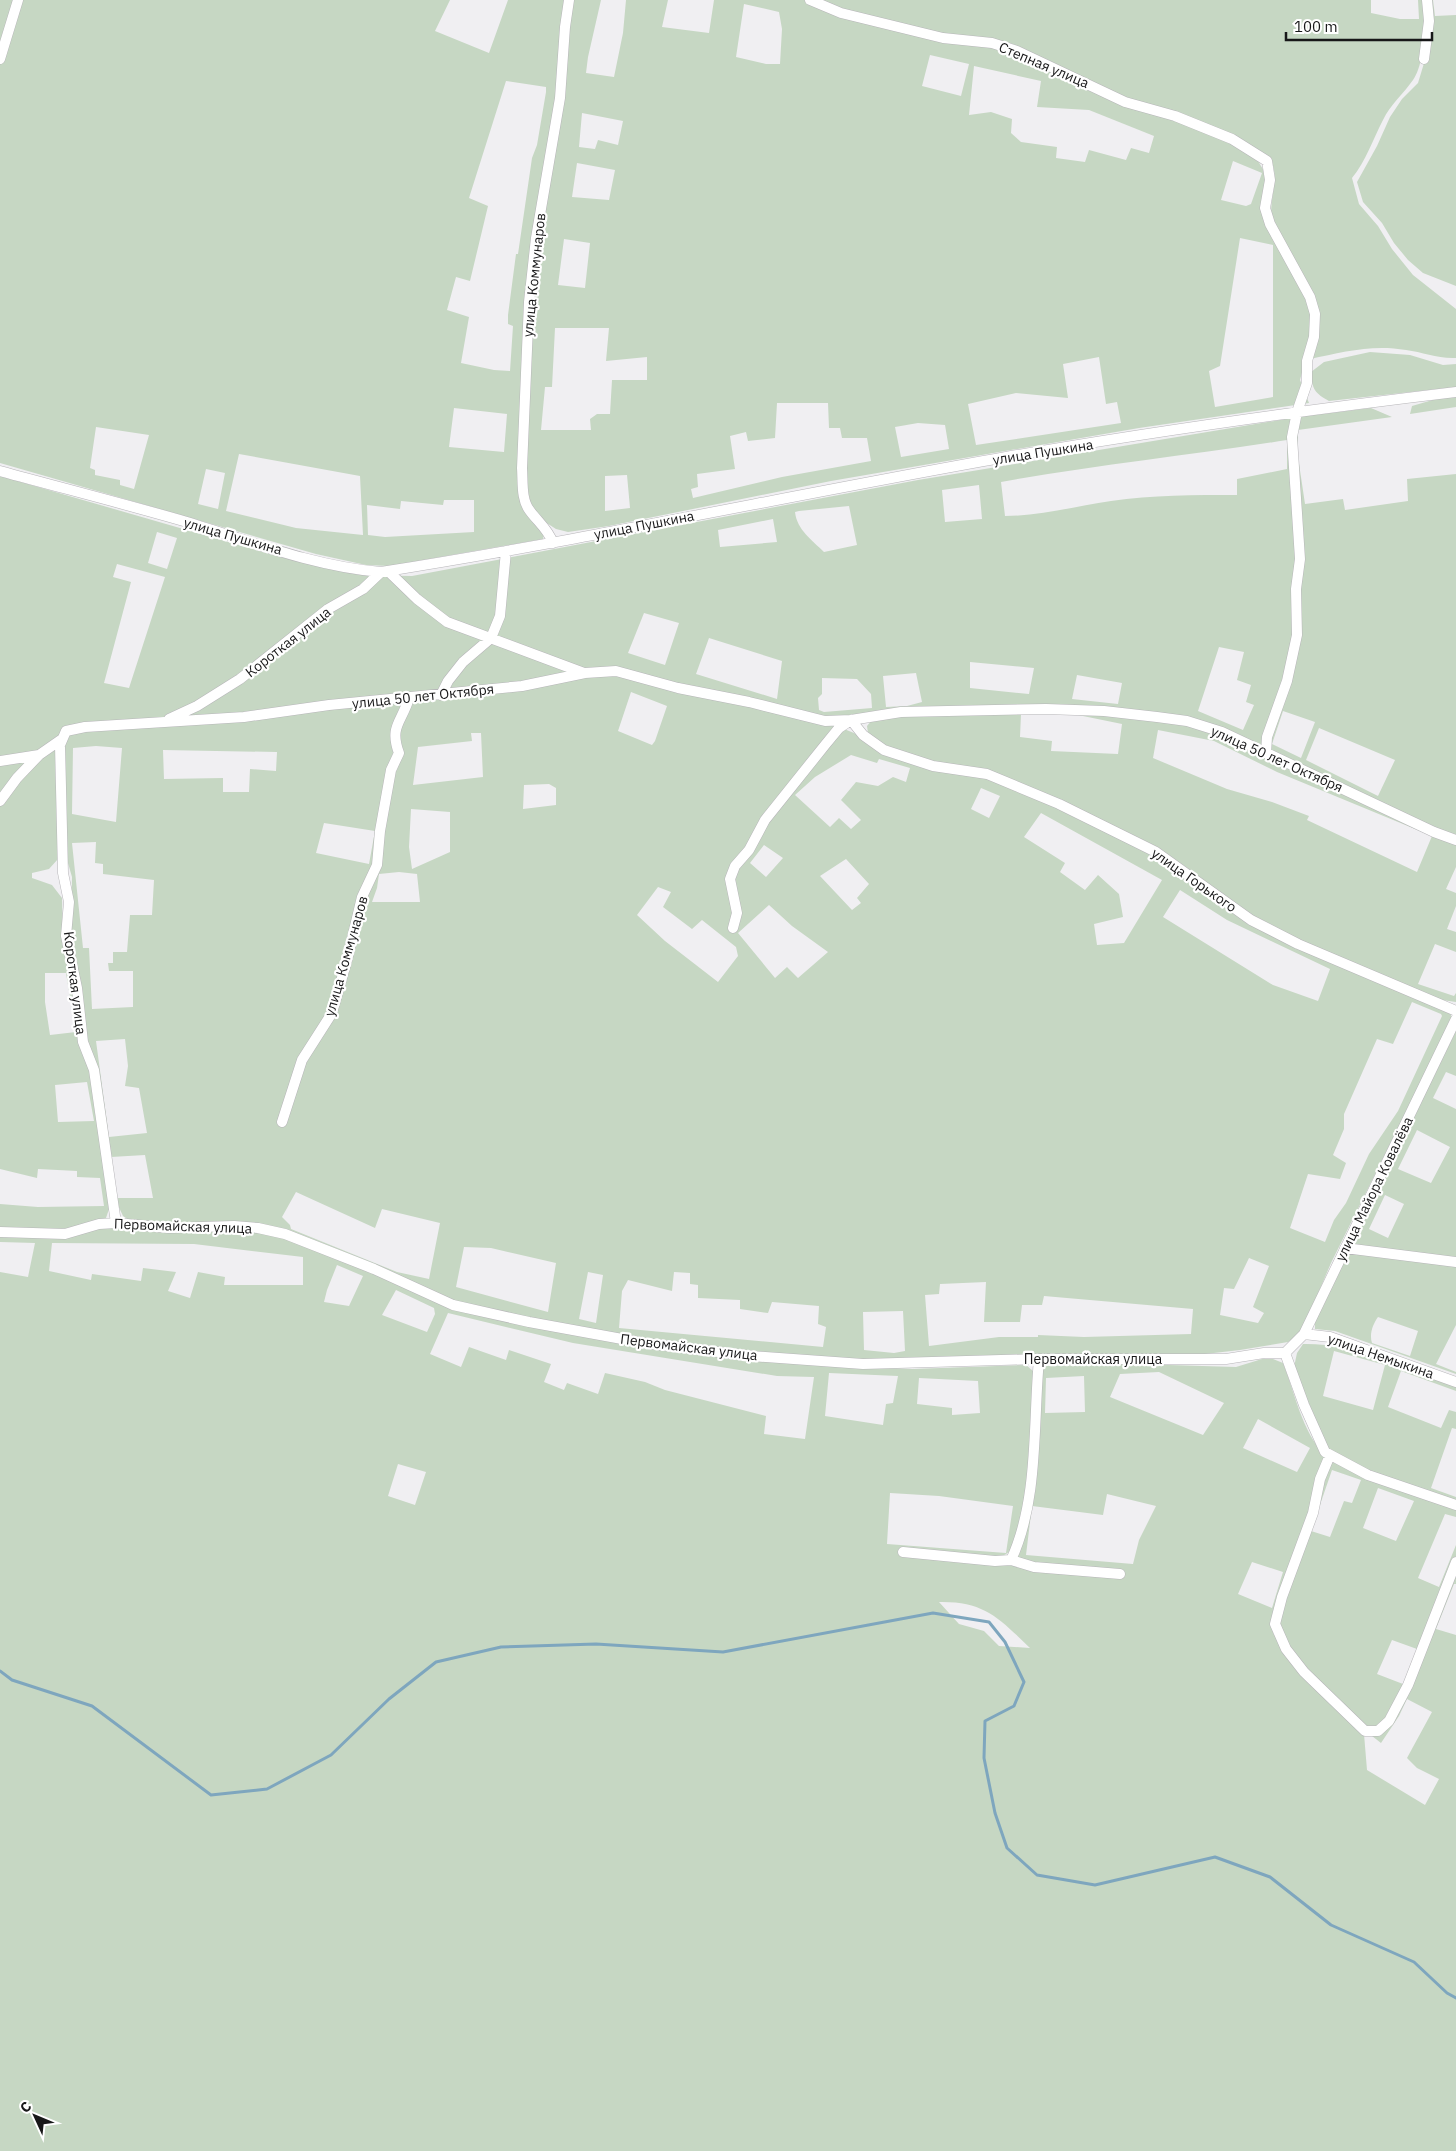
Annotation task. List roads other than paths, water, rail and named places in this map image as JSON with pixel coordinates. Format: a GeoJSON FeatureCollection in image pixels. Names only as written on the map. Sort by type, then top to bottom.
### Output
{"type":"FeatureCollection","features":[{"type":"Feature","properties":{"kind":"street"},"geometry":{"type":"LineString","coordinates":[[0,59],[18,0]]}},
{"type":"Feature","properties":{"kind":"street","name":"улица Коммунаров"},"geometry":{"type":"LineString","coordinates":[[553,543],[549,532],[528,510],[523,493],[522,468],[529,302],[534,257],[560,98],[565,27],[569,0]]}},
{"type":"Feature","properties":{"kind":"street","name":"Степная улица"},"geometry":{"type":"LineString","coordinates":[[810,0],[841,13],[943,38],[992,43],[1017,51],[1125,102],[1175,116],[1232,139],[1267,161],[1270,180],[1265,208],[1270,224],[1303,285],[1316,314],[1314,337],[1307,361],[1306,383],[1296,412]]}},
{"type":"Feature","properties":{"kind":"street"},"geometry":{"type":"LineString","coordinates":[[1424,59],[1429,21],[1427,0]]}},
{"type":"Feature","properties":{"kind":"street","name":"улица Пушкина"},"geometry":{"type":"LineString","coordinates":[[0,471],[154,512],[300,556],[362,570],[385,572],[553,543],[1007,457],[1296,412],[1456,392]]}},
{"type":"Feature","properties":{"kind":"street"},"geometry":{"type":"LineString","coordinates":[[1266,753],[1267,737],[1287,681],[1296,635],[1296,589],[1300,559],[1292,437],[1296,412]]}},
{"type":"Feature","properties":{"kind":"street"},"geometry":{"type":"LineString","coordinates":[[441,694],[462,662],[491,638],[500,616],[506,551]]}},
{"type":"Feature","properties":{"kind":"street"},"geometry":{"type":"LineString","coordinates":[[385,572],[447,622],[585,673]]}},
{"type":"Feature","properties":{"kind":"street","name":"Короткая улица"},"geometry":{"type":"LineString","coordinates":[[165,721],[197,706],[240,679],[328,609],[363,589],[385,572]]}},
{"type":"Feature","properties":{"kind":"street","name":"улица 50 лет Октября"},"geometry":{"type":"LineString","coordinates":[[0,761],[40,755],[62,739],[66,731],[85,727],[244,717],[328,705],[522,686],[585,673],[616,671],[678,688],[749,702],[825,721],[851,720],[901,712],[1046,709],[1104,711],[1188,721],[1222,732],[1434,832],[1456,840]]}},
{"type":"Feature","properties":{"kind":"street","name":"улица Коммунаров"},"geometry":{"type":"LineString","coordinates":[[282,1122],[302,1060],[332,1013],[362,896],[377,865],[380,831],[391,770],[399,753],[395,742],[395,729],[406,709],[409,698]]}},
{"type":"Feature","properties":{"kind":"street"},"geometry":{"type":"LineString","coordinates":[[733,928],[737,913],[730,879],[735,866],[749,850],[771,812],[839,728],[851,720]]}},
{"type":"Feature","properties":{"kind":"street","name":"улица Горького"},"geometry":{"type":"LineString","coordinates":[[851,720],[864,735],[884,750],[933,766],[987,774],[1059,804],[1156,852],[1251,920],[1298,944],[1456,1011]]}},
{"type":"Feature","properties":{"kind":"street","name":"Короткая улица"},"geometry":{"type":"LineString","coordinates":[[62,739],[60,745],[63,872],[69,902],[66,936],[77,988],[83,1042],[94,1070],[116,1223]]}},
{"type":"Feature","properties":{"kind":"street"},"geometry":{"type":"LineString","coordinates":[[0,801],[17,778],[40,755]]}},
{"type":"Feature","properties":{"kind":"street","name":"улица Майора Ковалёва"},"geometry":{"type":"LineString","coordinates":[[1285,1353],[1304,1334],[1456,1019]]}},
{"type":"Feature","properties":{"kind":"street","name":"Первомайская улица"},"geometry":{"type":"LineString","coordinates":[[0,1232],[65,1234],[99,1224],[116,1223],[169,1228],[234,1226],[258,1228],[285,1234],[374,1269],[454,1305],[529,1322],[644,1343],[751,1356],[863,1364],[1039,1359],[1226,1359],[1264,1353],[1285,1353]]}},
{"type":"Feature","properties":{"kind":"street"},"geometry":{"type":"LineString","coordinates":[[1345,1248],[1456,1262]]}},
{"type":"Feature","properties":{"kind":"street","name":"улица Немыкина"},"geometry":{"type":"LineString","coordinates":[[1304,1334],[1330,1337],[1456,1382]]}},
{"type":"Feature","properties":{"kind":"street"},"geometry":{"type":"LineString","coordinates":[[1285,1353],[1304,1406],[1325,1452],[1368,1475],[1456,1505]]}},
{"type":"Feature","properties":{"kind":"street"},"geometry":{"type":"LineString","coordinates":[[1011,1560],[1021,1535],[1028,1498],[1035,1437],[1039,1359]]}},
{"type":"Feature","properties":{"kind":"street"},"geometry":{"type":"LineString","coordinates":[[1330,1454],[1320,1479],[1313,1512],[1282,1597],[1275,1624],[1286,1649],[1304,1672],[1365,1731],[1378,1731],[1389,1722],[1408,1685],[1456,1562]]}},
{"type":"Feature","properties":{"kind":"street"},"geometry":{"type":"LineString","coordinates":[[903,1552],[995,1561],[1011,1560],[1034,1567],[1120,1574]]}},
{"type":"Feature","properties":{"kind":"waterway"},"geometry":{"type":"LineString","coordinates":[[0,1671],[12,1680],[92,1706],[211,1795],[267,1789],[331,1755],[389,1699],[436,1662],[501,1647],[596,1644],[723,1652],[933,1613],[989,1622],[1005,1642],[1024,1682],[1014,1706],[985,1721],[984,1758],[995,1813],[1007,1848],[1037,1875],[1095,1885],[1215,1857],[1270,1877],[1331,1925],[1414,1962],[1447,1993],[1456,1998]]}}]}
